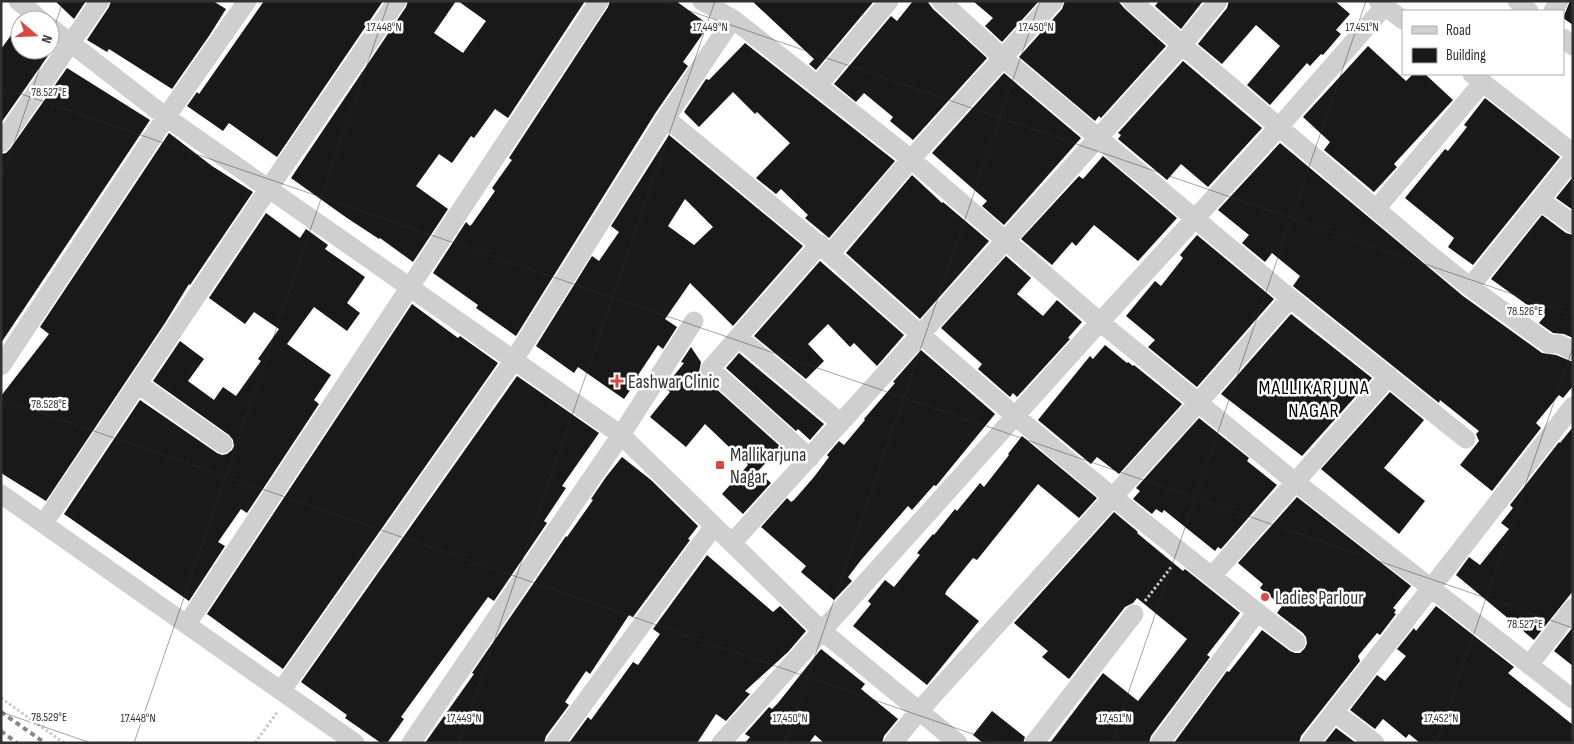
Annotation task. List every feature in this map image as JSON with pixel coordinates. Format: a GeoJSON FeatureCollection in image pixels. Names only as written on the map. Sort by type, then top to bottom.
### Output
{"type":"FeatureCollection","features":[{"type":"Feature","properties":{"kind":"street"},"geometry":{"type":"LineString","coordinates":[[18,1],[29,10]]}},
{"type":"Feature","properties":{"kind":"street"},"geometry":{"type":"LineString","coordinates":[[1,143],[100,1]]}},
{"type":"Feature","properties":{"kind":"street"},"geometry":{"type":"LineString","coordinates":[[1,366],[166,117],[247,1]]}},
{"type":"Feature","properties":{"kind":"street"},"geometry":{"type":"LineString","coordinates":[[44,524],[397,1]]}},
{"type":"Feature","properties":{"kind":"street"},"geometry":{"type":"LineString","coordinates":[[187,624],[599,1]]}},
{"type":"Feature","properties":{"kind":"street"},"geometry":{"type":"LineString","coordinates":[[702,1],[733,19],[911,159],[1100,322],[1296,483],[1573,699]]}},
{"type":"Feature","properties":{"kind":"street"},"geometry":{"type":"LineString","coordinates":[[818,85],[889,1]]}},
{"type":"Feature","properties":{"kind":"street"},"geometry":{"type":"LineString","coordinates":[[942,1],[1003,58],[1099,136],[1290,298],[1466,439]]}},
{"type":"Feature","properties":{"kind":"street"},"geometry":{"type":"LineString","coordinates":[[810,458],[710,369],[738,337],[911,159],[1054,1]]}},
{"type":"Feature","properties":{"kind":"street"},"geometry":{"type":"LineString","coordinates":[[1132,1],[1470,287],[1549,344],[1559,344],[1573,351]]}},
{"type":"Feature","properties":{"kind":"street"},"geometry":{"type":"LineString","coordinates":[[732,543],[1182,45],[1218,1]]}},
{"type":"Feature","properties":{"kind":"street"},"geometry":{"type":"LineString","coordinates":[[1517,1],[1528,10]]}},
{"type":"Feature","properties":{"kind":"street"},"geometry":{"type":"LineString","coordinates":[[721,743],[1100,322],[1279,127],[1382,4],[1402,19]]}},
{"type":"Feature","properties":{"kind":"street"},"geometry":{"type":"LineString","coordinates":[[284,694],[514,360],[666,118],[733,19]]}},
{"type":"Feature","properties":{"kind":"street"},"geometry":{"type":"LineString","coordinates":[[60,35],[166,117],[621,435],[822,631],[958,743]]}},
{"type":"Feature","properties":{"kind":"street"},"geometry":{"type":"LineString","coordinates":[[1376,209],[1478,78],[1573,153]]}},
{"type":"Feature","properties":{"kind":"street"},"geometry":{"type":"LineString","coordinates":[[666,118],[825,249],[1015,417],[1296,642]]}},
{"type":"Feature","properties":{"kind":"street"},"geometry":{"type":"LineString","coordinates":[[1470,287],[1573,158]]}},
{"type":"Feature","properties":{"kind":"street"},"geometry":{"type":"LineString","coordinates":[[1540,200],[1573,224]]}},
{"type":"Feature","properties":{"kind":"street"},"geometry":{"type":"LineString","coordinates":[[893,743],[918,712],[1198,403],[1290,298]]}},
{"type":"Feature","properties":{"kind":"street"},"geometry":{"type":"LineString","coordinates":[[411,743],[621,435],[694,321]]}},
{"type":"Feature","properties":{"kind":"street"},"geometry":{"type":"LineString","coordinates":[[738,337],[841,423]]}},
{"type":"Feature","properties":{"kind":"street"},"geometry":{"type":"LineString","coordinates":[[1212,576],[1389,376]]}},
{"type":"Feature","properties":{"kind":"street"},"geometry":{"type":"LineString","coordinates":[[138,384],[224,444]]}},
{"type":"Feature","properties":{"kind":"street"},"geometry":{"type":"LineString","coordinates":[[1310,743],[1573,406]]}},
{"type":"Feature","properties":{"kind":"street"},"geometry":{"type":"LineString","coordinates":[[1,494],[355,743]]}},
{"type":"Feature","properties":{"kind":"street"},"geometry":{"type":"LineString","coordinates":[[555,743],[714,526]]}},
{"type":"Feature","properties":{"kind":"street"},"geometry":{"type":"LineString","coordinates":[[1529,665],[1573,608]]}},
{"type":"Feature","properties":{"kind":"street"},"geometry":{"type":"LineString","coordinates":[[1160,743],[1257,612]]}},
{"type":"Feature","properties":{"kind":"street"},"geometry":{"type":"LineString","coordinates":[[1034,743],[1134,614]]}},
{"type":"Feature","properties":{"kind":"street"},"geometry":{"type":"LineString","coordinates":[[1334,712],[1375,743]]}},
{"type":"Feature","properties":{"kind":"path"},"geometry":{"type":"LineString","coordinates":[[1134,614],[1183,552]]}},
{"type":"Feature","properties":{"kind":"path"},"geometry":{"type":"LineString","coordinates":[[255,743],[284,694]]}},
{"type":"Feature","properties":{"kind":"path"},"geometry":{"type":"LineString","coordinates":[[1,698],[64,743]]}},
{"type":"Feature","properties":{"kind":"building"},"geometry":{"type":"Polygon","coordinates":[[[55,1],[86,1],[74,19],[55,1]]]}},
{"type":"Feature","properties":{"kind":"building"},"geometry":{"type":"Polygon","coordinates":[[[111,1],[213,1],[226,9],[172,89],[109,49],[107,52],[87,40],[111,1]]]}},
{"type":"Feature","properties":{"kind":"building"},"geometry":{"type":"Polygon","coordinates":[[[264,1],[383,1],[277,157],[229,123],[223,131],[187,106],[197,92],[199,94],[264,1]]]}},
{"type":"Feature","properties":{"kind":"building"},"geometry":{"type":"Polygon","coordinates":[[[408,1],[456,1],[434,33],[463,53],[486,21],[458,1],[585,1],[508,118],[495,109],[474,138],[471,136],[452,163],[439,154],[416,186],[448,209],[413,262],[291,178],[406,7],[408,1]]]}},
{"type":"Feature","properties":{"kind":"building"},"geometry":{"type":"Polygon","coordinates":[[[610,1],[676,1],[709,25],[683,62],[688,66],[656,112],[516,336],[476,308],[478,305],[433,273],[466,222],[470,226],[472,224],[495,191],[492,188],[512,160],[509,158],[608,7],[610,1]]]}},
{"type":"Feature","properties":{"kind":"building"},"geometry":{"type":"Polygon","coordinates":[[[752,1],[874,1],[816,70],[809,64],[814,59],[752,1]]]}},
{"type":"Feature","properties":{"kind":"building"},"geometry":{"type":"Polygon","coordinates":[[[913,1],[927,1],[933,9],[987,58],[913,140],[890,121],[893,117],[864,93],[856,102],[834,84],[891,16],[897,21],[913,1]]]}},
{"type":"Feature","properties":{"kind":"building"},"geometry":{"type":"Polygon","coordinates":[[[973,1],[1039,1],[1002,42],[985,26],[993,18],[973,1]]]}},
{"type":"Feature","properties":{"kind":"building"},"geometry":{"type":"Polygon","coordinates":[[[1065,1],[1118,1],[1166,46],[1101,118],[1099,116],[1095,121],[1019,57],[1062,9],[1065,1]]]}},
{"type":"Feature","properties":{"kind":"building"},"geometry":{"type":"Polygon","coordinates":[[[1159,1],[1203,1],[1181,29],[1155,6],[1159,1]]]}},
{"type":"Feature","properties":{"kind":"building"},"geometry":{"type":"Polygon","coordinates":[[[1229,1],[1335,1],[1350,14],[1336,30],[1341,34],[1323,55],[1321,54],[1310,66],[1307,63],[1270,105],[1247,85],[1280,46],[1256,25],[1222,64],[1198,44],[1227,8],[1229,1]]]}},
{"type":"Feature","properties":{"kind":"building"},"geometry":{"type":"Polygon","coordinates":[[[1570,1],[1573,1],[1573,25],[1564,19],[1570,1]]]}},
{"type":"Feature","properties":{"kind":"building"},"geometry":{"type":"Polygon","coordinates":[[[10,37],[10,60],[45,60],[1,123],[1,49],[10,37]]]}},
{"type":"Feature","properties":{"kind":"building"},"geometry":{"type":"Polygon","coordinates":[[[745,43],[895,161],[829,238],[805,218],[808,215],[781,189],[776,194],[756,178],[790,143],[757,112],[755,114],[733,92],[699,127],[684,112],[706,79],[709,80],[745,43]]]}},
{"type":"Feature","properties":{"kind":"building"},"geometry":{"type":"Polygon","coordinates":[[[1368,46],[1406,81],[1412,75],[1426,75],[1453,100],[1394,164],[1397,167],[1374,192],[1324,150],[1330,142],[1303,117],[1368,46]]]}},
{"type":"Feature","properties":{"kind":"building"},"geometry":{"type":"Polygon","coordinates":[[[1183,61],[1262,128],[1208,187],[1181,164],[1167,180],[1118,139],[1121,135],[1118,133],[1183,61]]]}},
{"type":"Feature","properties":{"kind":"building"},"geometry":{"type":"Polygon","coordinates":[[[67,68],[150,120],[1,343],[1,154],[6,153],[10,149],[67,68]]]}},
{"type":"Feature","properties":{"kind":"building"},"geometry":{"type":"Polygon","coordinates":[[[1004,73],[1081,138],[1004,225],[982,206],[987,201],[932,153],[1004,73]]]}},
{"type":"Feature","properties":{"kind":"building"},"geometry":{"type":"Polygon","coordinates":[[[1485,98],[1560,157],[1473,265],[1448,247],[1454,238],[1405,198],[1445,149],[1448,151],[1467,127],[1464,125],[1485,98]]]}},
{"type":"Feature","properties":{"kind":"building"},"geometry":{"type":"Polygon","coordinates":[[[169,133],[212,166],[253,192],[189,284],[46,501],[1,473],[1,396],[49,334],[40,327],[169,133]]]}},
{"type":"Feature","properties":{"kind":"building"},"geometry":{"type":"Polygon","coordinates":[[[669,135],[803,246],[733,326],[690,283],[665,319],[677,327],[663,349],[658,345],[624,399],[578,367],[574,373],[536,346],[592,256],[599,261],[619,232],[611,226],[669,135]],[[685,199],[668,226],[694,245],[713,227],[685,199]]]}},
{"type":"Feature","properties":{"kind":"building"},"geometry":{"type":"Polygon","coordinates":[[[1280,143],[1463,296],[1542,353],[1556,355],[1573,362],[1573,386],[1563,398],[1559,395],[1536,423],[1541,428],[1492,491],[1460,465],[1479,441],[1476,434],[1479,431],[1440,400],[1439,403],[1293,286],[1300,276],[1272,253],[1265,262],[1242,243],[1249,235],[1218,210],[1280,143]]]}},
{"type":"Feature","properties":{"kind":"building"},"geometry":{"type":"Polygon","coordinates":[[[1103,156],[1177,218],[1138,261],[1094,225],[1076,246],[1072,242],[1052,265],[1021,239],[1079,176],[1083,179],[1103,156]]]}},
{"type":"Feature","properties":{"kind":"building"},"geometry":{"type":"Polygon","coordinates":[[[912,175],[942,203],[989,241],[920,319],[846,253],[912,175]]]}},
{"type":"Feature","properties":{"kind":"building"},"geometry":{"type":"Polygon","coordinates":[[[1573,177],[1573,210],[1556,198],[1573,177]]]}},
{"type":"Feature","properties":{"kind":"building"},"geometry":{"type":"Polygon","coordinates":[[[266,213],[300,238],[306,229],[328,245],[325,249],[365,277],[347,303],[360,313],[347,331],[314,307],[287,344],[331,375],[314,400],[319,404],[247,513],[241,509],[218,542],[225,546],[189,601],[64,514],[140,400],[217,453],[227,454],[232,450],[234,446],[233,440],[229,435],[153,381],[180,341],[204,359],[188,381],[214,400],[223,387],[236,396],[261,361],[258,359],[279,329],[254,312],[245,324],[209,298],[266,213]]]}},
{"type":"Feature","properties":{"kind":"building"},"geometry":{"type":"Polygon","coordinates":[[[1542,215],[1566,233],[1573,235],[1573,338],[1564,334],[1553,333],[1539,323],[1544,317],[1491,279],[1542,215]]]}},
{"type":"Feature","properties":{"kind":"building"},"geometry":{"type":"Polygon","coordinates":[[[1197,235],[1274,299],[1197,387],[1148,347],[1155,340],[1126,316],[1155,281],[1161,286],[1183,258],[1180,255],[1197,235]]]}},
{"type":"Feature","properties":{"kind":"building"},"geometry":{"type":"Polygon","coordinates":[[[1006,256],[1031,278],[1017,294],[1043,316],[1057,300],[1082,322],[1068,338],[1070,339],[1017,397],[1013,393],[1010,397],[978,369],[982,364],[941,328],[1006,256]]]}},
{"type":"Feature","properties":{"kind":"building"},"geometry":{"type":"Polygon","coordinates":[[[820,261],[904,335],[877,366],[854,343],[850,347],[828,324],[808,344],[824,361],[806,379],[754,336],[820,261]]]}},
{"type":"Feature","properties":{"kind":"building"},"geometry":{"type":"Polygon","coordinates":[[[412,304],[458,338],[460,336],[498,363],[283,669],[207,614],[412,304]]]}},
{"type":"Feature","properties":{"kind":"building"},"geometry":{"type":"Polygon","coordinates":[[[1291,314],[1372,378],[1302,456],[1221,394],[1291,314]]]}},
{"type":"Feature","properties":{"kind":"building"},"geometry":{"type":"Polygon","coordinates":[[[1105,345],[1127,363],[1134,365],[1182,404],[1119,474],[1097,457],[1091,464],[1038,420],[1090,356],[1093,359],[1105,345]]]}},
{"type":"Feature","properties":{"kind":"building"},"geometry":{"type":"Polygon","coordinates":[[[691,347],[701,362],[699,372],[703,377],[781,447],[758,471],[771,483],[743,514],[722,494],[748,465],[705,424],[686,447],[650,417],[670,392],[665,387],[684,363],[681,362],[691,347]]]}},
{"type":"Feature","properties":{"kind":"building"},"geometry":{"type":"Polygon","coordinates":[[[921,350],[995,414],[936,486],[934,485],[912,510],[908,506],[861,560],[848,577],[852,581],[834,600],[801,572],[806,566],[761,527],[787,498],[791,502],[794,500],[814,477],[829,457],[827,455],[839,441],[844,445],[895,383],[893,382],[921,350]]]}},
{"type":"Feature","properties":{"kind":"building"},"geometry":{"type":"Polygon","coordinates":[[[739,353],[824,424],[810,440],[798,429],[796,431],[726,368],[739,353]]]}},
{"type":"Feature","properties":{"kind":"building"},"geometry":{"type":"Polygon","coordinates":[[[517,376],[599,433],[562,486],[566,488],[544,521],[547,523],[494,601],[488,597],[401,717],[404,719],[387,743],[381,743],[345,718],[347,715],[301,682],[517,376]]]}},
{"type":"Feature","properties":{"kind":"building"},"geometry":{"type":"Polygon","coordinates":[[[1390,392],[1424,420],[1384,468],[1425,501],[1399,534],[1321,469],[1390,392]]]}},
{"type":"Feature","properties":{"kind":"building"},"geometry":{"type":"Polygon","coordinates":[[[1199,418],[1249,458],[1247,461],[1277,485],[1221,549],[1218,547],[1215,551],[1164,510],[1162,513],[1156,509],[1152,514],[1133,499],[1140,491],[1136,488],[1199,418]]]}},
{"type":"Feature","properties":{"kind":"building"},"geometry":{"type":"Polygon","coordinates":[[[1573,427],[1573,591],[1534,640],[1456,575],[1469,557],[1480,565],[1509,529],[1501,523],[1513,508],[1510,505],[1573,427]]]}},
{"type":"Feature","properties":{"kind":"building"},"geometry":{"type":"Polygon","coordinates":[[[1022,436],[1097,498],[1079,518],[1038,484],[977,560],[973,558],[947,590],[945,594],[979,621],[927,685],[853,626],[871,604],[868,601],[885,580],[894,587],[920,555],[917,553],[933,534],[955,509],[957,511],[980,483],[984,487],[1022,436]]]}},
{"type":"Feature","properties":{"kind":"building"},"geometry":{"type":"Polygon","coordinates":[[[622,457],[651,480],[698,526],[688,539],[690,540],[633,617],[629,615],[590,674],[586,671],[565,702],[569,705],[546,736],[544,743],[425,743],[474,674],[472,673],[566,536],[593,500],[591,499],[606,477],[622,457]]]}},
{"type":"Feature","properties":{"kind":"building"},"geometry":{"type":"Polygon","coordinates":[[[1297,497],[1411,586],[1393,608],[1396,610],[1394,613],[1396,614],[1380,635],[1377,633],[1358,656],[1360,661],[1301,736],[1299,743],[1174,743],[1227,671],[1229,672],[1262,630],[1290,651],[1300,653],[1305,648],[1307,643],[1303,633],[1277,613],[1282,606],[1260,588],[1263,584],[1238,563],[1297,497]]]}},
{"type":"Feature","properties":{"kind":"building"},"geometry":{"type":"Polygon","coordinates":[[[1114,512],[1183,571],[1185,569],[1240,613],[1207,655],[1210,657],[1151,736],[1149,743],[1050,743],[1103,673],[1138,701],[1187,639],[1137,598],[1133,603],[1125,607],[1069,679],[1042,657],[1048,651],[1014,623],[1114,512]]]}},
{"type":"Feature","properties":{"kind":"building"},"geometry":{"type":"Polygon","coordinates":[[[707,555],[773,612],[780,606],[806,631],[788,652],[745,691],[750,694],[726,721],[716,714],[697,743],[569,743],[588,717],[591,720],[633,662],[638,665],[660,634],[653,629],[707,555]]]}},
{"type":"Feature","properties":{"kind":"building"},"geometry":{"type":"Polygon","coordinates":[[[1436,606],[1514,667],[1508,673],[1573,725],[1573,743],[1420,743],[1409,734],[1406,738],[1383,719],[1375,729],[1350,710],[1377,675],[1385,681],[1406,656],[1397,649],[1414,628],[1416,631],[1436,606]]]}},
{"type":"Feature","properties":{"kind":"building"},"geometry":{"type":"Polygon","coordinates":[[[1573,627],[1573,666],[1554,651],[1573,627]]]}},
{"type":"Feature","properties":{"kind":"building"},"geometry":{"type":"Polygon","coordinates":[[[821,649],[865,684],[861,689],[898,719],[884,736],[882,743],[824,743],[815,735],[809,743],[745,743],[750,737],[745,734],[769,707],[772,709],[778,703],[821,649]]]}},
{"type":"Feature","properties":{"kind":"building"},"geometry":{"type":"Polygon","coordinates":[[[992,711],[1025,737],[1023,743],[983,743],[973,735],[992,711]]]}},
{"type":"Feature","properties":{"kind":"building"},"geometry":{"type":"Polygon","coordinates":[[[1336,728],[1356,743],[1324,743],[1336,728]]]}},
{"type":"Feature","properties":{"kind":"railway"},"geometry":{"type":"LineString","coordinates":[[1,712],[45,743]]}},
{"type":"Feature","properties":{"kind":"railway"},"geometry":{"type":"LineString","coordinates":[[1,731],[17,743]]}},
{"type":"Feature","properties":{"kind":"place","name":"Eashwar Clinic"},"geometry":{"type":"Point","coordinates":[617,381]}},
{"type":"Feature","properties":{"kind":"place","name":"Mallikarjuna Nagar"},"geometry":{"type":"Point","coordinates":[720,465]}},
{"type":"Feature","properties":{"kind":"place","name":"Ladies Parlour"},"geometry":{"type":"Point","coordinates":[1265,597]}},
{"type":"Feature","properties":{"kind":"district","name":"MALLIKARJUNA NAGAR"},"geometry":{"type":"Point","coordinates":[1314,398]}}]}
